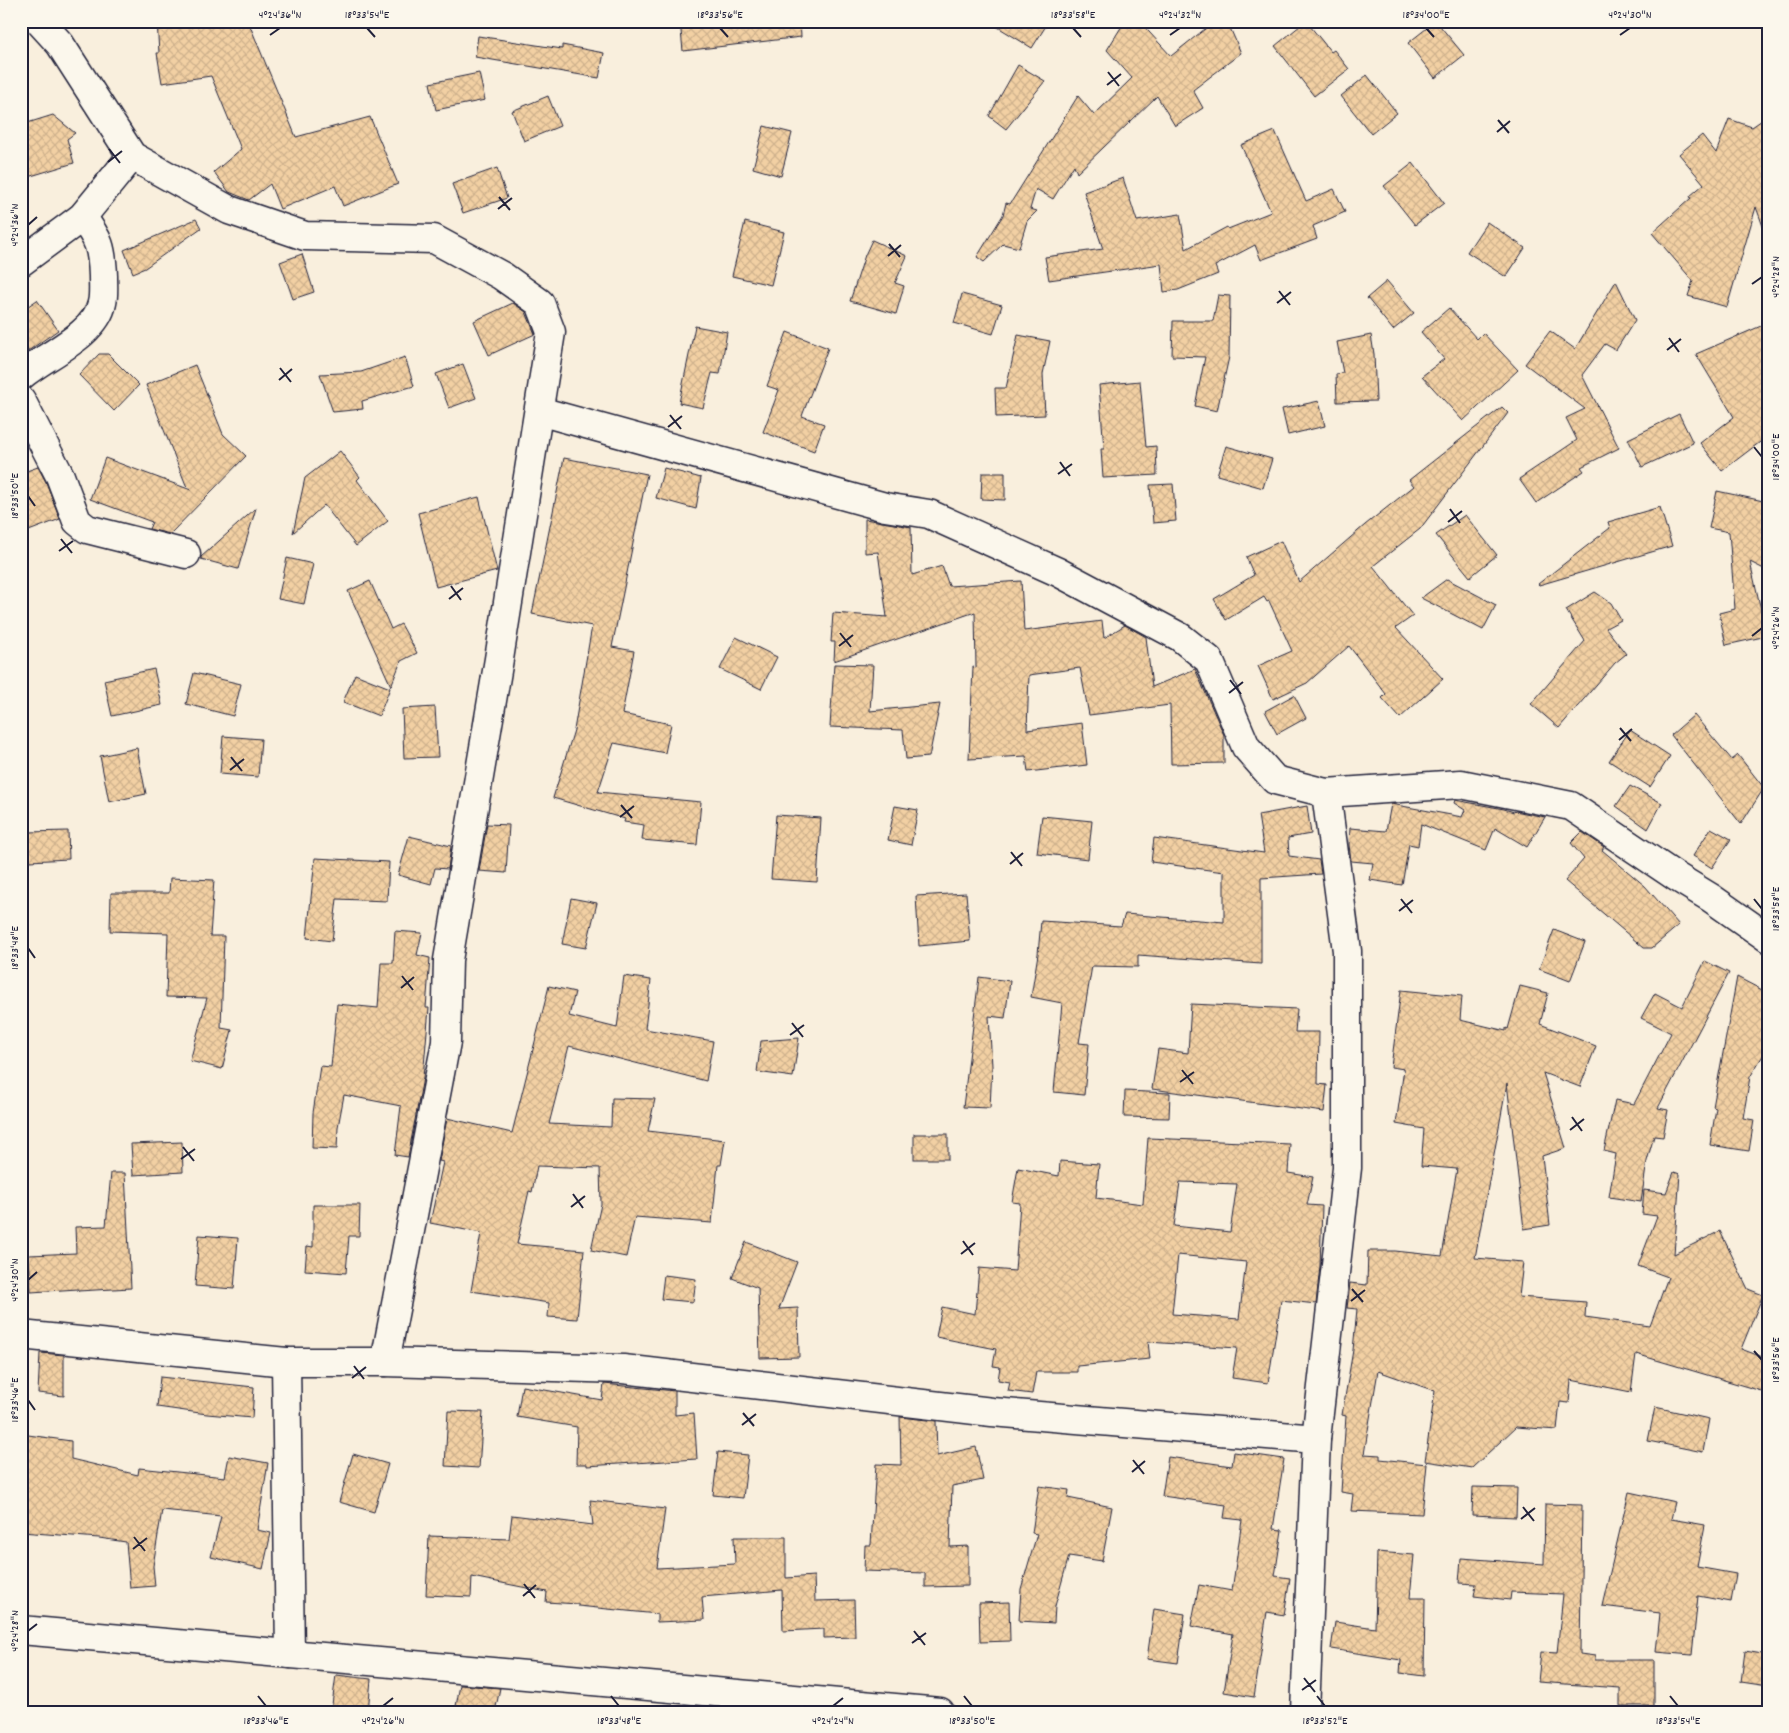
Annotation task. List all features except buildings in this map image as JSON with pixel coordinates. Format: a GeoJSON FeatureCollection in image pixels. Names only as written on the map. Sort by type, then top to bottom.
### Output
{"type":"FeatureCollection","features":[{"type":"Feature","properties":{"kind":"street"},"geometry":{"type":"LineString","coordinates":[[39,21],[60,44],[132,156],[229,210],[305,236],[434,239],[502,276],[540,303],[551,332],[448,960],[446,1042],[384,1362]]}},
{"type":"Feature","properties":{"kind":"street"},"geometry":{"type":"LineString","coordinates":[[21,262],[82,217],[132,156]]}},
{"type":"Feature","properties":{"kind":"street"},"geometry":{"type":"LineString","coordinates":[[21,376],[77,337],[92,324],[102,304],[100,244],[94,232],[82,217]]}},
{"type":"Feature","properties":{"kind":"street"},"geometry":{"type":"LineString","coordinates":[[21,400],[60,476],[80,525],[87,529],[186,554]]}},
{"type":"Feature","properties":{"kind":"street"},"geometry":{"type":"LineString","coordinates":[[539,411],[885,507],[929,514],[1058,572],[1180,637],[1209,660],[1246,747],[1276,780],[1326,793],[1461,784],[1571,806],[1711,898],[1768,938]]}},
{"type":"Feature","properties":{"kind":"street"},"geometry":{"type":"LineString","coordinates":[[1305,1712],[1316,1439],[1348,1168],[1347,951],[1326,793]]}},
{"type":"Feature","properties":{"kind":"street"},"geometry":{"type":"LineString","coordinates":[[21,1335],[286,1362],[384,1362],[623,1369],[992,1412],[1316,1439]]}},
{"type":"Feature","properties":{"kind":"street"},"geometry":{"type":"LineString","coordinates":[[286,1362],[290,1654]]}},
{"type":"Feature","properties":{"kind":"street"},"geometry":{"type":"LineString","coordinates":[[21,1630],[940,1712]]}}]}
